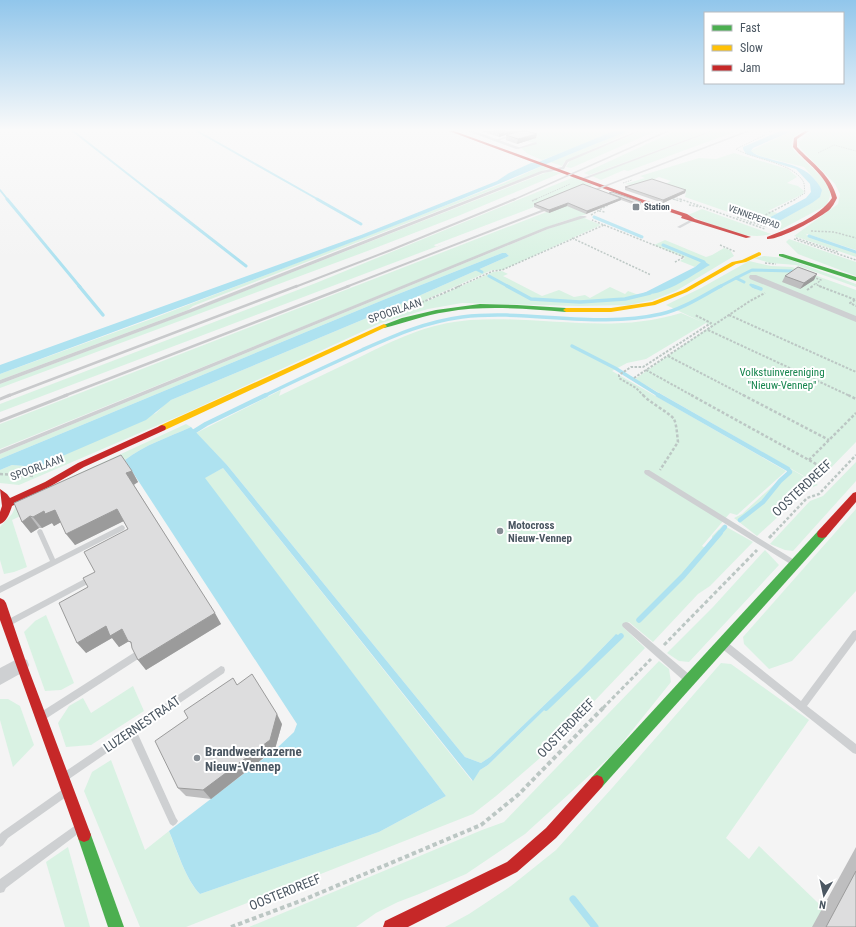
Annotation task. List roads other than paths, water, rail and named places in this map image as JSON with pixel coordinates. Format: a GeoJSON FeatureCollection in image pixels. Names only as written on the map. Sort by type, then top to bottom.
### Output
{"type":"FeatureCollection","features":[{"type":"Feature","properties":{"kind":"main road"},"geometry":{"type":"LineString","coordinates":[[565,174],[578,181],[685,215],[693,220],[743,241],[769,238],[784,240],[822,267],[856,279]]}},
{"type":"Feature","properties":{"kind":"main road"},"geometry":{"type":"LineString","coordinates":[[759,254],[771,256],[784,240],[827,208],[835,198],[834,188],[821,174]]}},
{"type":"Feature","properties":{"kind":"main road","name":"SPOORLAAN"},"geometry":{"type":"LineString","coordinates":[[734,263],[736,258],[748,250],[759,254]]}},
{"type":"Feature","properties":{"kind":"main road","name":"SPOORLAAN"},"geometry":{"type":"LineString","coordinates":[[8,503],[48,484],[81,465],[378,328],[412,316],[451,308],[473,306],[602,310],[641,306],[661,302],[678,295],[734,263],[744,261],[759,254]]}},
{"type":"Feature","properties":{"kind":"main road","name":"SPOORLAAN"},"geometry":{"type":"LineString","coordinates":[[1,494],[81,465]]}},
{"type":"Feature","properties":{"kind":"main road"},"geometry":{"type":"LineString","coordinates":[[0,520],[8,503],[6,498],[1,494]]}},
{"type":"Feature","properties":{"kind":"main road"},"geometry":{"type":"LineString","coordinates":[[391,927],[512,867],[526,856],[573,811],[856,496]]}},
{"type":"Feature","properties":{"kind":"main road"},"geometry":{"type":"LineString","coordinates":[[0,603],[116,927]]}},
{"type":"Feature","properties":{"kind":"street"},"geometry":{"type":"LineString","coordinates":[[753,277],[856,319]]}},
{"type":"Feature","properties":{"kind":"street"},"geometry":{"type":"LineString","coordinates":[[0,677],[21,665]]}},
{"type":"Feature","properties":{"kind":"lane"},"geometry":{"type":"LineString","coordinates":[[0,382],[190,311],[536,174]]}},
{"type":"Feature","properties":{"kind":"lane"},"geometry":{"type":"LineString","coordinates":[[578,181],[596,174]]}},
{"type":"Feature","properties":{"kind":"lane"},"geometry":{"type":"LineString","coordinates":[[0,452],[547,228],[581,216],[585,217]]}},
{"type":"Feature","properties":{"kind":"lane"},"geometry":{"type":"LineString","coordinates":[[678,227],[693,220]]}},
{"type":"Feature","properties":{"kind":"lane"},"geometry":{"type":"LineString","coordinates":[[647,472],[795,564]]}},
{"type":"Feature","properties":{"kind":"lane"},"geometry":{"type":"LineString","coordinates":[[0,590],[122,528]]}},
{"type":"Feature","properties":{"kind":"lane"},"geometry":{"type":"LineString","coordinates":[[40,532],[54,563]]}},
{"type":"Feature","properties":{"kind":"lane"},"geometry":{"type":"LineString","coordinates":[[7,623],[93,578]]}},
{"type":"Feature","properties":{"kind":"lane"},"geometry":{"type":"LineString","coordinates":[[626,625],[690,680]]}},
{"type":"Feature","properties":{"kind":"lane"},"geometry":{"type":"LineString","coordinates":[[801,707],[856,634]]}},
{"type":"Feature","properties":{"kind":"lane"},"geometry":{"type":"LineString","coordinates":[[723,644],[856,750]]}},
{"type":"Feature","properties":{"kind":"lane"},"geometry":{"type":"LineString","coordinates":[[40,717],[135,656]]}},
{"type":"Feature","properties":{"kind":"lane","name":"LUZERNESTRAAT"},"geometry":{"type":"LineString","coordinates":[[63,778],[221,670]]}},
{"type":"Feature","properties":{"kind":"lane"},"geometry":{"type":"LineString","coordinates":[[132,731],[174,821]]}},
{"type":"Feature","properties":{"kind":"lane"},"geometry":{"type":"LineString","coordinates":[[0,842],[5,835],[68,791]]}},
{"type":"Feature","properties":{"kind":"lane"},"geometry":{"type":"LineString","coordinates":[[0,888],[2,884],[81,826]]}},
{"type":"Feature","properties":{"kind":"water"},"geometry":{"type":"Polygon","coordinates":[[[507,174],[521,174],[349,243],[0,374],[0,365],[361,235],[497,181],[507,174]]]}},
{"type":"Feature","properties":{"kind":"water"},"geometry":{"type":"Polygon","coordinates":[[[801,174],[809,174],[817,182],[822,190],[820,197],[774,224],[769,224],[763,221],[806,198],[811,192],[810,184],[801,174]]]}},
{"type":"Feature","properties":{"kind":"water"},"geometry":{"type":"Polygon","coordinates":[[[502,253],[506,253],[509,256],[405,302],[171,400],[146,420],[37,467],[12,465],[0,470],[0,459],[383,300],[502,253]]]}},
{"type":"Feature","properties":{"kind":"water"},"geometry":{"type":"Polygon","coordinates":[[[701,262],[705,262],[710,265],[668,289],[650,294],[642,294],[695,267],[701,262]]]}},
{"type":"Feature","properties":{"kind":"water"},"geometry":{"type":"Polygon","coordinates":[[[191,427],[227,465],[465,757],[481,763],[490,757],[578,673],[616,634],[620,636],[488,765],[480,770],[473,781],[223,468],[205,478],[446,796],[379,832],[200,894],[186,873],[169,831],[276,749],[294,732],[297,724],[125,460],[148,446],[191,427]]]}},
{"type":"Feature","properties":{"kind":"waterway"},"geometry":{"type":"LineString","coordinates":[[128,174],[161,200]]}},
{"type":"Feature","properties":{"kind":"waterway"},"geometry":{"type":"LineString","coordinates":[[273,174],[319,200]]}},
{"type":"Feature","properties":{"kind":"waterway"},"geometry":{"type":"LineString","coordinates":[[0,190],[8,200]]}},
{"type":"Feature","properties":{"kind":"waterway"},"geometry":{"type":"LineString","coordinates":[[7,199],[80,287]]}},
{"type":"Feature","properties":{"kind":"waterway"},"geometry":{"type":"LineString","coordinates":[[160,199],[246,266]]}},
{"type":"Feature","properties":{"kind":"waterway"},"geometry":{"type":"LineString","coordinates":[[317,199],[361,224]]}},
{"type":"Feature","properties":{"kind":"waterway"},"geometry":{"type":"LineString","coordinates":[[594,217],[642,237]]}},
{"type":"Feature","properties":{"kind":"waterway"},"geometry":{"type":"LineString","coordinates":[[809,236],[856,252]]}},
{"type":"Feature","properties":{"kind":"waterway"},"geometry":{"type":"LineString","coordinates":[[663,245],[704,262],[705,264],[702,266]]}},
{"type":"Feature","properties":{"kind":"waterway"},"geometry":{"type":"LineString","coordinates":[[474,268],[482,272]]}},
{"type":"Feature","properties":{"kind":"waterway"},"geometry":{"type":"LineString","coordinates":[[736,278],[752,270],[792,271]]}},
{"type":"Feature","properties":{"kind":"waterway"},"geometry":{"type":"LineString","coordinates":[[489,276],[509,287]]}},
{"type":"Feature","properties":{"kind":"waterway"},"geometry":{"type":"LineString","coordinates":[[719,287],[736,278]]}},
{"type":"Feature","properties":{"kind":"waterway"},"geometry":{"type":"LineString","coordinates":[[736,278],[744,282]]}},
{"type":"Feature","properties":{"kind":"waterway"},"geometry":{"type":"LineString","coordinates":[[79,286],[103,315]]}},
{"type":"Feature","properties":{"kind":"waterway"},"geometry":{"type":"LineString","coordinates":[[507,286],[531,299],[580,302],[625,299],[650,293]]}},
{"type":"Feature","properties":{"kind":"waterway"},"geometry":{"type":"LineString","coordinates":[[264,396],[375,344],[399,334],[448,319],[487,315],[611,320],[636,318],[661,314],[677,309],[721,286]]}},
{"type":"Feature","properties":{"kind":"waterway"},"geometry":{"type":"LineString","coordinates":[[753,286],[761,289]]}},
{"type":"Feature","properties":{"kind":"waterway"},"geometry":{"type":"LineString","coordinates":[[572,346],[615,368],[660,396]]}},
{"type":"Feature","properties":{"kind":"waterway"},"geometry":{"type":"LineString","coordinates":[[190,434],[206,424],[266,395]]}},
{"type":"Feature","properties":{"kind":"waterway"},"geometry":{"type":"LineString","coordinates":[[658,395],[788,469],[790,472],[780,481],[763,502],[740,520]]}},
{"type":"Feature","properties":{"kind":"waterway"},"geometry":{"type":"LineString","coordinates":[[719,534],[725,527]]}},
{"type":"Feature","properties":{"kind":"waterway"},"geometry":{"type":"LineString","coordinates":[[639,620],[683,576],[720,533]]}},
{"type":"Feature","properties":{"kind":"waterway"},"geometry":{"type":"LineString","coordinates":[[546,708],[621,636]]}},
{"type":"Feature","properties":{"kind":"waterway"},"geometry":{"type":"LineString","coordinates":[[573,899],[595,927]]}},
{"type":"Feature","properties":{"kind":"railway"},"geometry":{"type":"LineString","coordinates":[[513,200],[571,174]]}},
{"type":"Feature","properties":{"kind":"railway"},"geometry":{"type":"LineString","coordinates":[[587,193],[636,174]]}},
{"type":"Feature","properties":{"kind":"railway"},"geometry":{"type":"LineString","coordinates":[[295,287],[391,250],[515,199]]}},
{"type":"Feature","properties":{"kind":"railway"},"geometry":{"type":"LineString","coordinates":[[346,287],[552,207]]}},
{"type":"Feature","properties":{"kind":"railway"},"geometry":{"type":"LineString","coordinates":[[8,396],[297,286]]}},
{"type":"Feature","properties":{"kind":"railway"},"geometry":{"type":"LineString","coordinates":[[64,396],[349,286]]}},
{"type":"Feature","properties":{"kind":"railway"},"geometry":{"type":"LineString","coordinates":[[0,399],[10,395]]}},
{"type":"Feature","properties":{"kind":"railway"},"geometry":{"type":"LineString","coordinates":[[0,421],[67,395]]}},
{"type":"Feature","properties":{"kind":"place","name":"Station"},"geometry":{"type":"Point","coordinates":[636,207]}},
{"type":"Feature","properties":{"kind":"place","name":"Motocross Nieuw-Vennep"},"geometry":{"type":"Point","coordinates":[500,531]}},
{"type":"Feature","properties":{"kind":"place","name":"Brandweerkazerne Nieuw-Vennep"},"geometry":{"type":"Point","coordinates":[197,758]}},
{"type":"Feature","properties":{"kind":"park label","name":"Volkstuinvereniging \"Nieuw-Vennep\""},"geometry":{"type":"Point","coordinates":[782,378]}}]}
